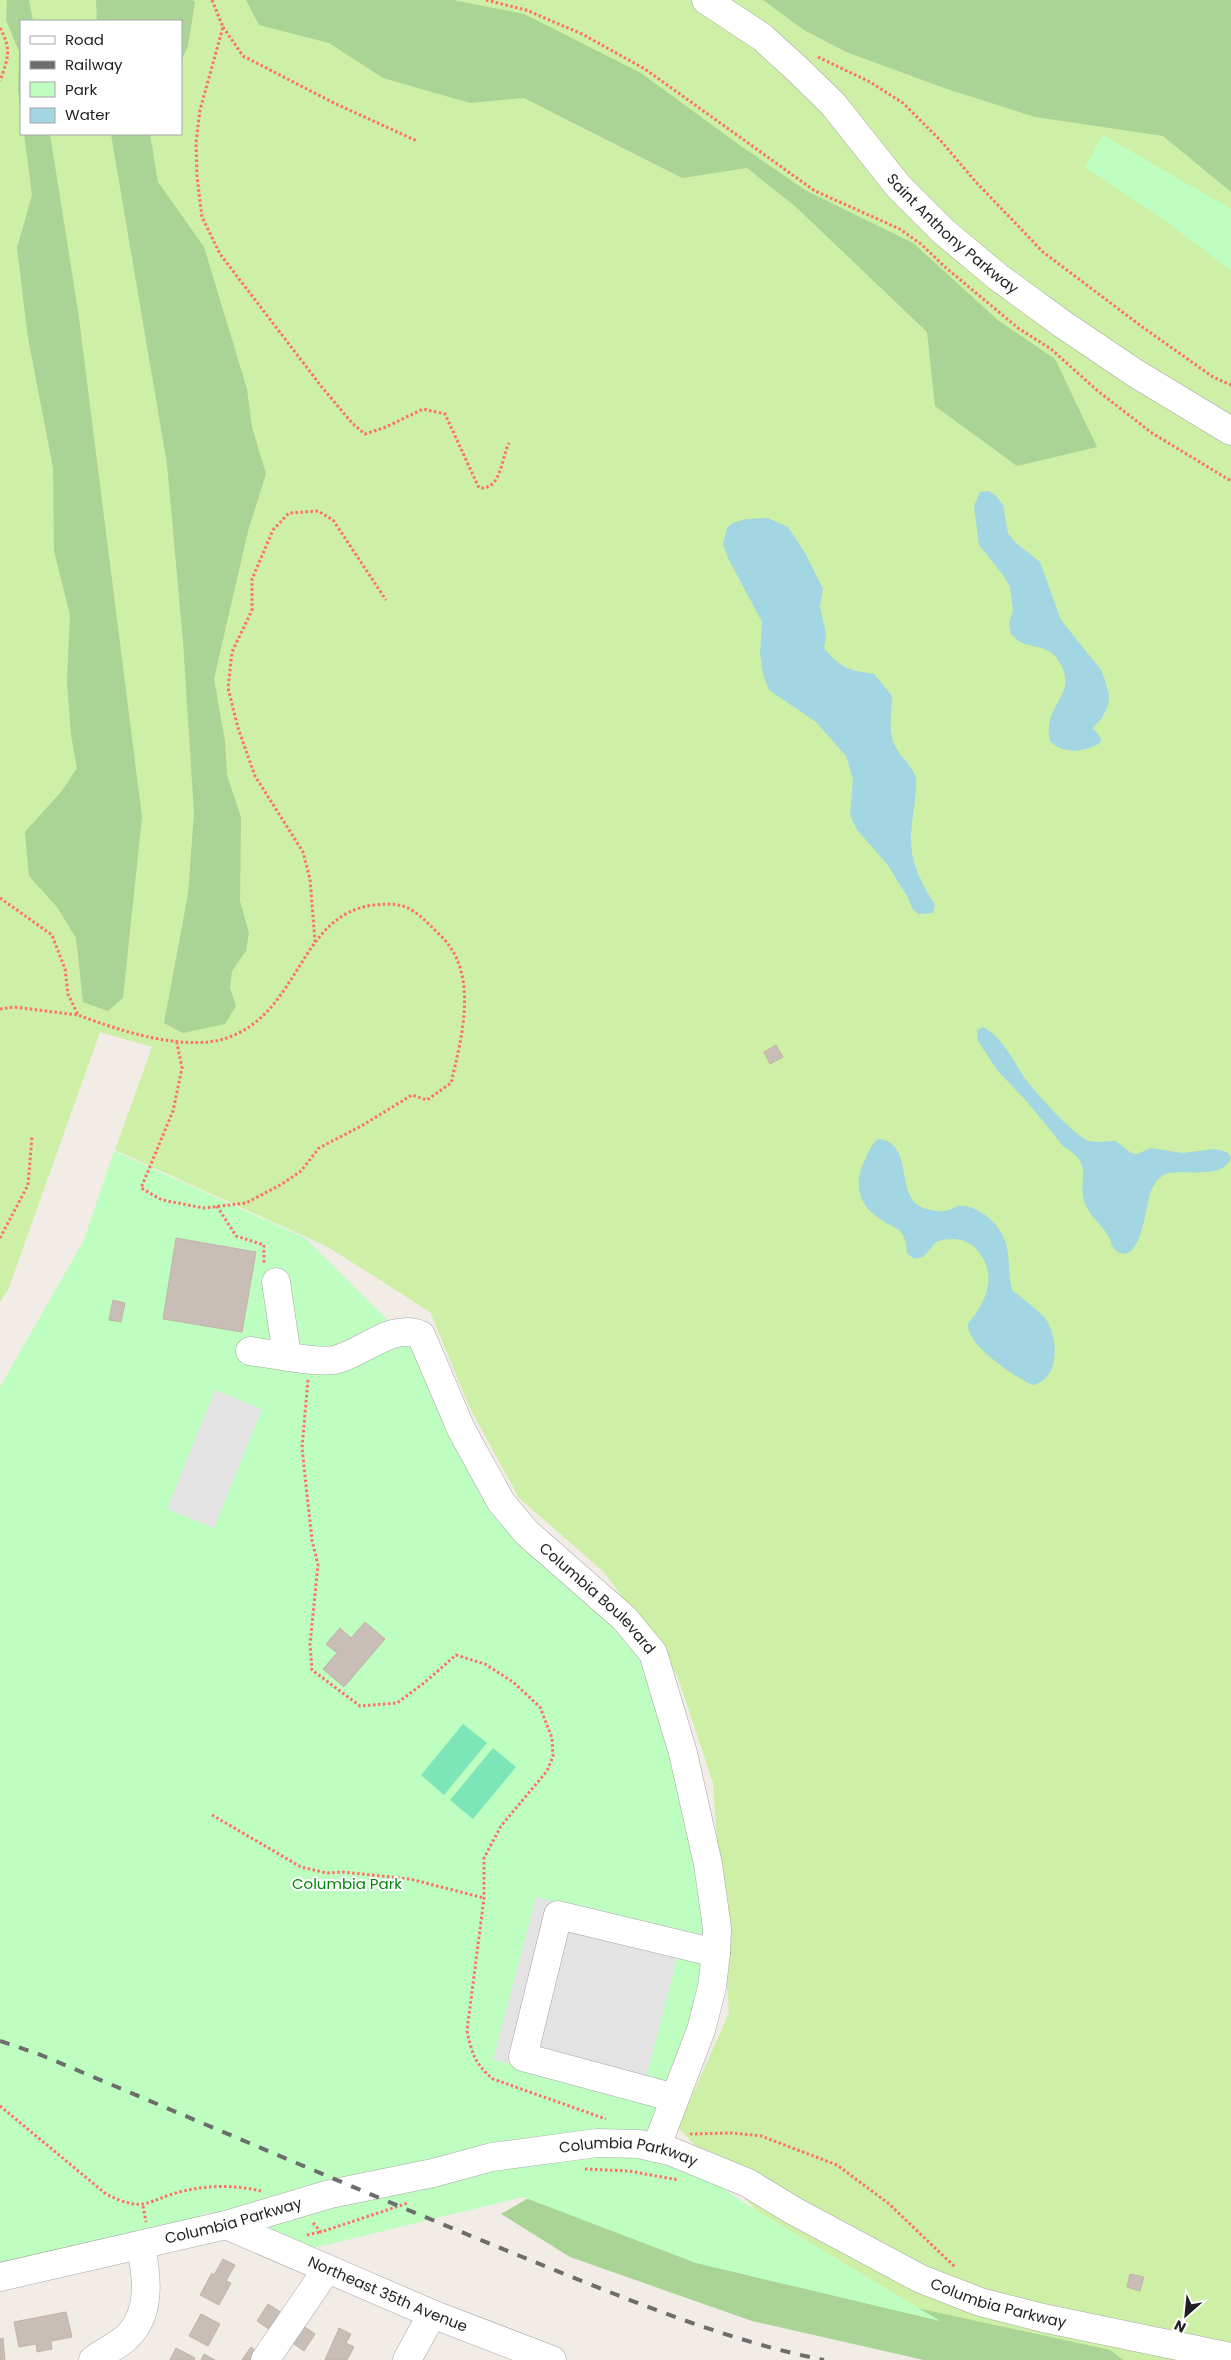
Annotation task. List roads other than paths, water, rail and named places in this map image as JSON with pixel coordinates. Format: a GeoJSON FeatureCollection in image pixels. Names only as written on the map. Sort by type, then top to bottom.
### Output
{"type":"FeatureCollection","features":[{"type":"Feature","properties":{"kind":"street","name":"Saint Anthony Parkway"},"geometry":{"type":"LineString","coordinates":[[706,0],[762,38],[795,67],[834,104],[898,186],[943,231],[998,277],[1061,323],[1135,373],[1231,431]]}},
{"type":"Feature","properties":{"kind":"street"},"geometry":{"type":"LineString","coordinates":[[276,1282],[299,1357]]}},
{"type":"Feature","properties":{"kind":"street","name":"Columbia Boulevard"},"geometry":{"type":"LineString","coordinates":[[250,1351],[335,1360],[393,1334],[412,1331],[420,1335],[460,1429],[501,1502],[527,1533],[624,1618],[653,1653],[682,1753],[708,1864],[717,1928],[712,1987],[702,2030],[656,2148]]}},
{"type":"Feature","properties":{"kind":"street"},"geometry":{"type":"LineString","coordinates":[[675,2098],[523,2057],[558,1915],[716,1953]]}},
{"type":"Feature","properties":{"kind":"street","name":"Columbia Parkway"},"geometry":{"type":"LineString","coordinates":[[0,2277],[144,2237],[226,2225],[330,2194],[433,2173],[492,2158],[597,2143],[639,2144],[670,2150],[748,2183],[794,2211],[921,2279],[980,2302],[1043,2318],[1231,2357]]}},
{"type":"Feature","properties":{"kind":"street","name":"Northeast 35th Avenue"},"geometry":{"type":"LineString","coordinates":[[226,2225],[432,2314],[552,2360]]}},
{"type":"Feature","properties":{"kind":"street"},"geometry":{"type":"LineString","coordinates":[[93,2360],[126,2338],[140,2317],[147,2292],[144,2237]]}},
{"type":"Feature","properties":{"kind":"street"},"geometry":{"type":"LineString","coordinates":[[265,2360],[327,2269]]}},
{"type":"Feature","properties":{"kind":"street"},"geometry":{"type":"LineString","coordinates":[[407,2360],[432,2314]]}},
{"type":"Feature","properties":{"kind":"water"},"geometry":{"type":"Polygon","coordinates":[[[989,491],[1003,505],[1008,533],[1016,543],[1040,562],[1061,620],[1101,670],[1109,695],[1108,706],[1102,718],[1093,728],[1101,738],[1100,743],[1094,746],[1074,751],[1061,748],[1050,741],[1049,726],[1051,717],[1064,689],[1065,674],[1056,657],[1050,652],[1023,643],[1011,634],[1009,624],[1013,610],[1010,587],[979,545],[974,506],[980,492],[989,491]]]}},
{"type":"Feature","properties":{"kind":"water"},"geometry":{"type":"Polygon","coordinates":[[[768,518],[788,527],[805,553],[823,589],[820,606],[826,634],[824,648],[835,660],[846,667],[874,674],[892,696],[891,729],[893,742],[916,778],[911,832],[913,858],[922,882],[935,905],[933,913],[919,914],[913,910],[907,896],[887,864],[857,830],[850,815],[853,779],[846,756],[816,722],[769,690],[763,675],[760,653],[762,622],[728,558],[723,544],[727,528],[733,523],[746,519],[768,518]]]}},
{"type":"Feature","properties":{"kind":"water"},"geometry":{"type":"Polygon","coordinates":[[[983,1027],[990,1031],[1001,1043],[1024,1077],[1045,1102],[1074,1131],[1089,1141],[1116,1141],[1131,1153],[1137,1154],[1151,1148],[1182,1153],[1215,1149],[1227,1152],[1231,1157],[1228,1164],[1214,1171],[1176,1172],[1160,1177],[1151,1191],[1138,1240],[1127,1253],[1118,1252],[1112,1246],[1106,1232],[1087,1208],[1083,1198],[1083,1168],[1080,1161],[1063,1146],[1029,1104],[997,1070],[978,1041],[977,1030],[983,1027]]]}},
{"type":"Feature","properties":{"kind":"water"},"geometry":{"type":"Polygon","coordinates":[[[878,1139],[888,1142],[900,1156],[910,1195],[915,1203],[937,1211],[946,1211],[958,1206],[973,1208],[987,1216],[998,1228],[1007,1246],[1012,1290],[1044,1317],[1053,1335],[1054,1356],[1052,1366],[1048,1375],[1041,1381],[1032,1385],[1015,1375],[985,1352],[971,1335],[968,1324],[984,1299],[988,1284],[987,1268],[976,1249],[961,1240],[941,1240],[923,1257],[914,1259],[907,1253],[902,1233],[882,1221],[867,1208],[860,1194],[859,1178],[868,1153],[878,1139]]]}},
{"type":"Feature","properties":{"kind":"railway"},"geometry":{"type":"LineString","coordinates":[[0,2041],[41,2055],[400,2207],[632,2301],[747,2341],[824,2360]]}},
{"type":"Feature","properties":{"kind":"park label","name":"Columbia Park"},"geometry":{"type":"Point","coordinates":[347,1884]}}]}
